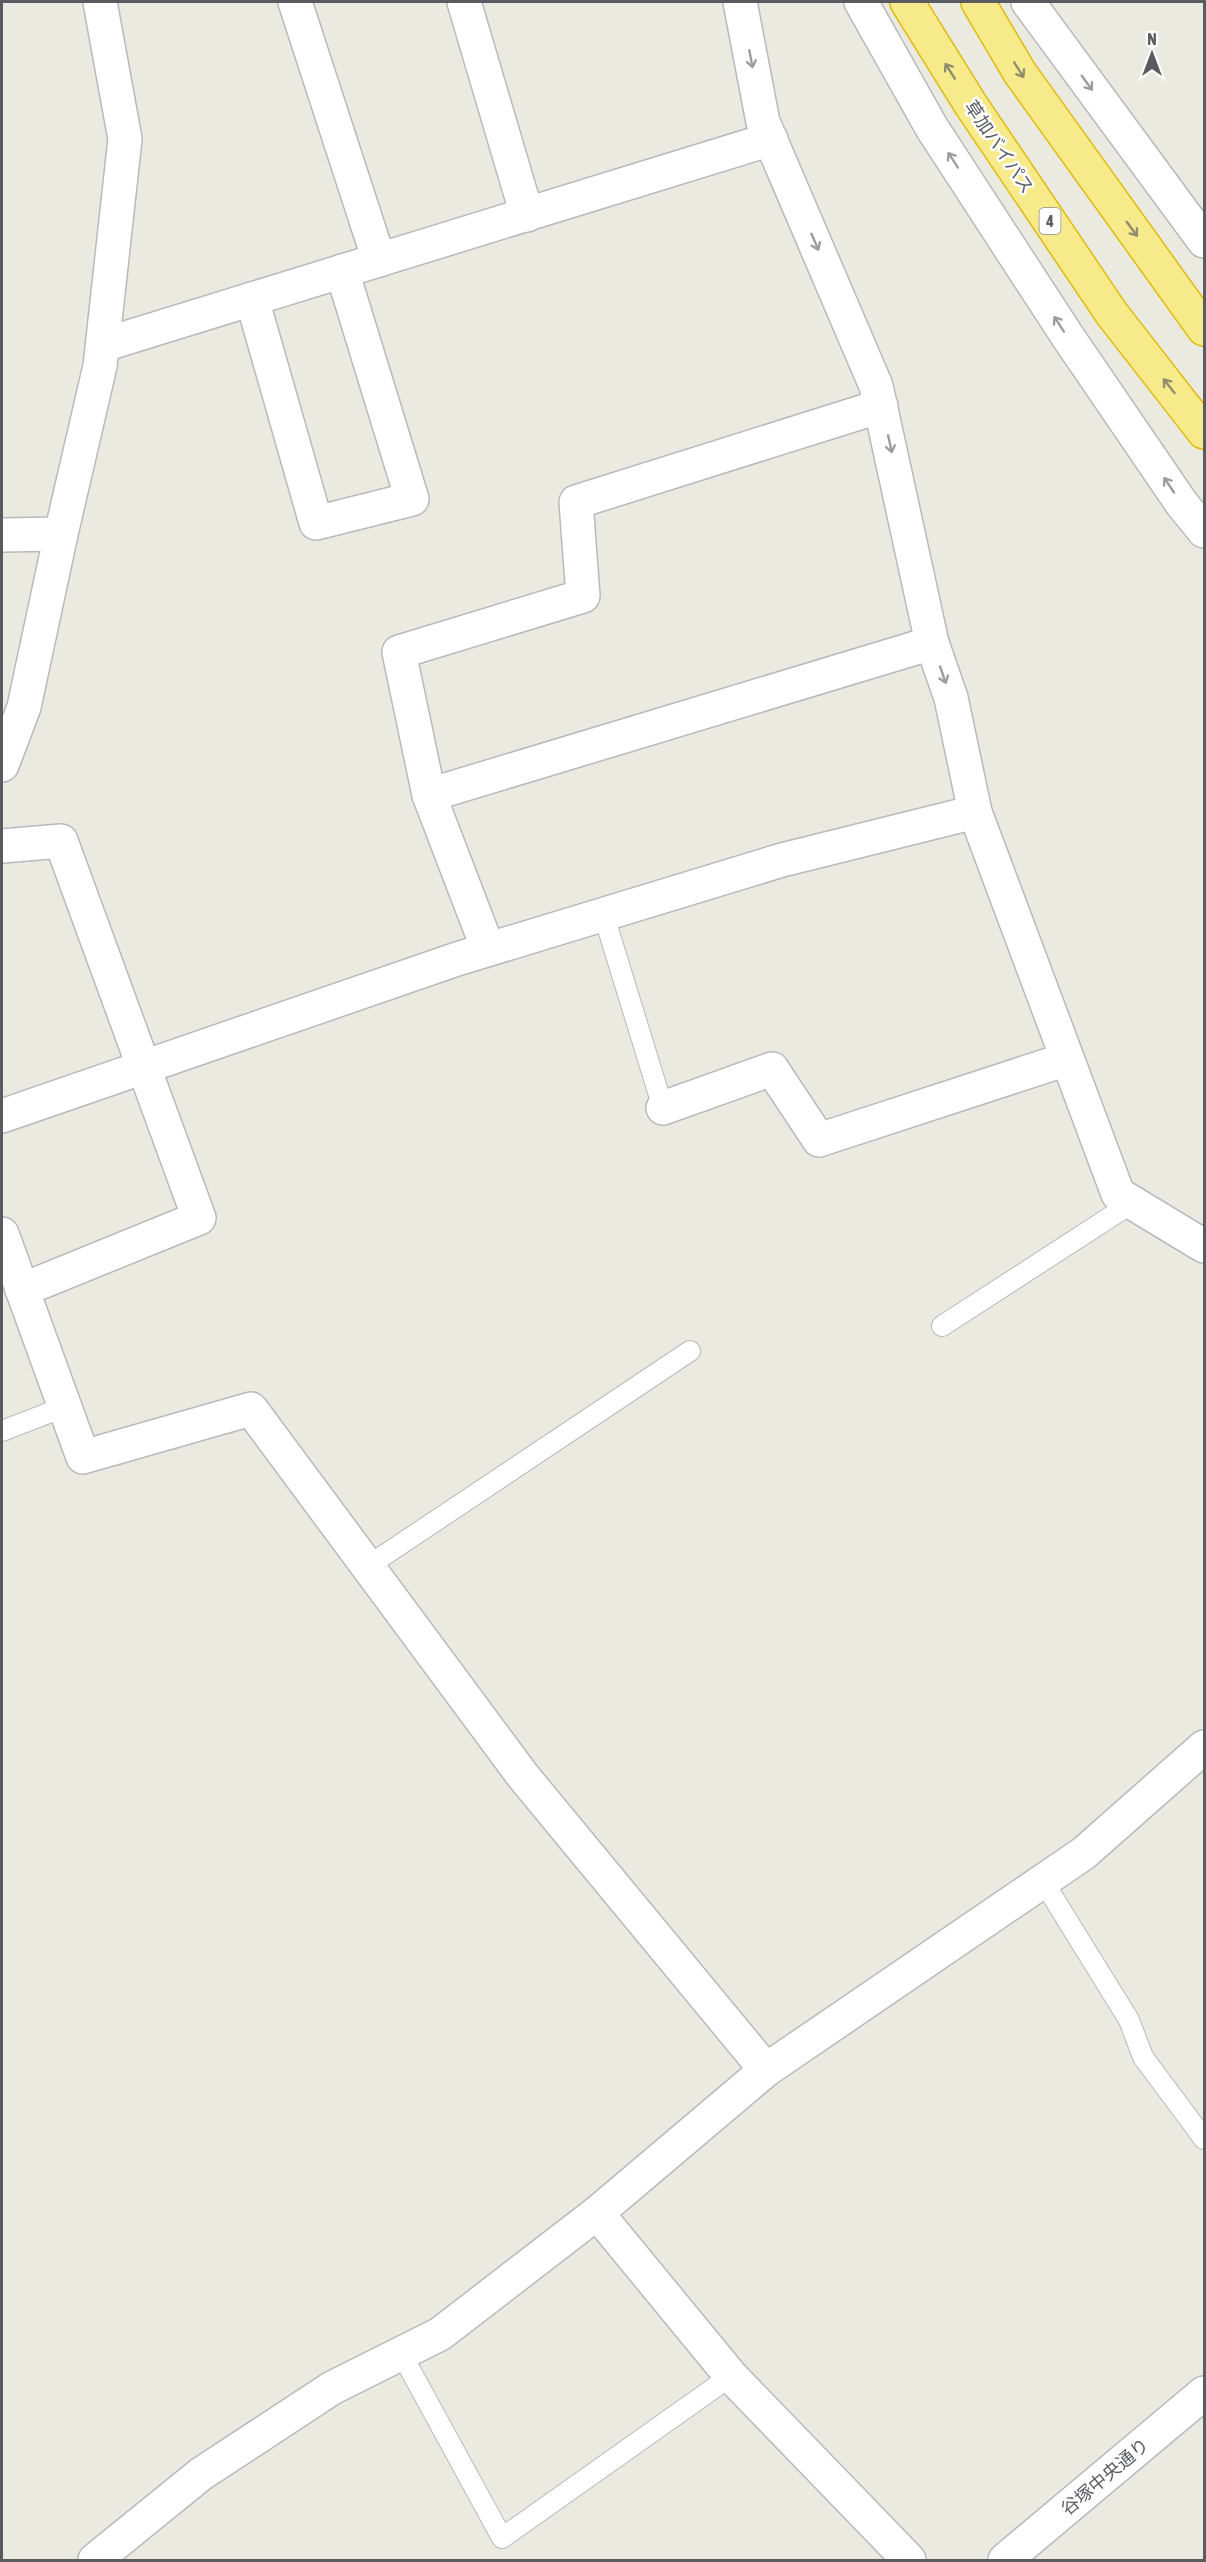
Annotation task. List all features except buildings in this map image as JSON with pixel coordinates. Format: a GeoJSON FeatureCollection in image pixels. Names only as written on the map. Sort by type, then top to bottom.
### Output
{"type":"FeatureCollection","features":[{"type":"Feature","properties":{"kind":"highway","name":"草加バイパス"},"geometry":{"type":"LineString","coordinates":[[907,2],[971,105],[1112,314],[1204,432]]}},
{"type":"Feature","properties":{"kind":"highway"},"geometry":{"type":"LineString","coordinates":[[978,2],[1020,73],[1204,329]]}},
{"type":"Feature","properties":{"kind":"street"},"geometry":{"type":"LineString","coordinates":[[2,765],[24,707],[103,345],[125,139],[100,2]]}},
{"type":"Feature","properties":{"kind":"street"},"geometry":{"type":"LineString","coordinates":[[295,2],[379,260]]}},
{"type":"Feature","properties":{"kind":"street"},"geometry":{"type":"LineString","coordinates":[[464,2],[527,214]]}},
{"type":"Feature","properties":{"kind":"street"},"geometry":{"type":"LineString","coordinates":[[740,2],[763,122],[876,386],[932,643],[951,698],[975,812],[1067,1059],[1118,1194],[1204,1246]]}},
{"type":"Feature","properties":{"kind":"street"},"geometry":{"type":"LineString","coordinates":[[861,2],[933,128],[1068,337],[1182,504],[1204,531]]}},
{"type":"Feature","properties":{"kind":"street"},"geometry":{"type":"LineString","coordinates":[[1028,2],[1202,233]]}},
{"type":"Feature","properties":{"kind":"street"},"geometry":{"type":"LineString","coordinates":[[103,345],[771,139]]}},
{"type":"Feature","properties":{"kind":"street"},"geometry":{"type":"LineString","coordinates":[[252,299],[316,524],[412,499],[342,271]]}},
{"type":"Feature","properties":{"kind":"street"},"geometry":{"type":"LineString","coordinates":[[488,950],[429,795],[399,652],[583,596],[576,502],[881,406]]}},
{"type":"Feature","properties":{"kind":"street"},"geometry":{"type":"LineString","coordinates":[[2,535],[61,534]]}},
{"type":"Feature","properties":{"kind":"street"},"geometry":{"type":"LineString","coordinates":[[429,795],[932,643]]}},
{"type":"Feature","properties":{"kind":"street"},"geometry":{"type":"LineString","coordinates":[[2,1116],[488,950],[782,860],[975,812]]}},
{"type":"Feature","properties":{"kind":"street"},"geometry":{"type":"LineString","coordinates":[[2,846],[61,841],[199,1218],[22,1290]]}},
{"type":"Feature","properties":{"kind":"street"},"geometry":{"type":"LineString","coordinates":[[663,1108],[772,1069],[819,1140],[1067,1059]]}},
{"type":"Feature","properties":{"kind":"street"},"geometry":{"type":"LineString","coordinates":[[2,1234],[83,1457],[251,1409],[523,1776],[766,2070]]}},
{"type":"Feature","properties":{"kind":"street"},"geometry":{"type":"LineString","coordinates":[[94,2560],[201,2474],[332,2388],[440,2334],[597,2213],[766,2070],[1084,1853],[1204,1747]]}},
{"type":"Feature","properties":{"kind":"street"},"geometry":{"type":"LineString","coordinates":[[597,2213],[731,2376],[909,2560]]}},
{"type":"Feature","properties":{"kind":"street","name":"谷塚中央通り"},"geometry":{"type":"LineString","coordinates":[[1005,2560],[1204,2393]]}},
{"type":"Feature","properties":{"kind":"lane"},"geometry":{"type":"LineString","coordinates":[[604,916],[663,1108]]}},
{"type":"Feature","properties":{"kind":"lane"},"geometry":{"type":"LineString","coordinates":[[942,1326],[1132,1203]]}},
{"type":"Feature","properties":{"kind":"lane"},"geometry":{"type":"LineString","coordinates":[[368,1566],[690,1351]]}},
{"type":"Feature","properties":{"kind":"lane"},"geometry":{"type":"LineString","coordinates":[[2,1431],[64,1407]]}},
{"type":"Feature","properties":{"kind":"lane"},"geometry":{"type":"LineString","coordinates":[[1043,1881],[1129,2020],[1143,2057],[1204,2139]]}},
{"type":"Feature","properties":{"kind":"lane"},"geometry":{"type":"LineString","coordinates":[[401,2353],[502,2538],[731,2376]]}}]}
